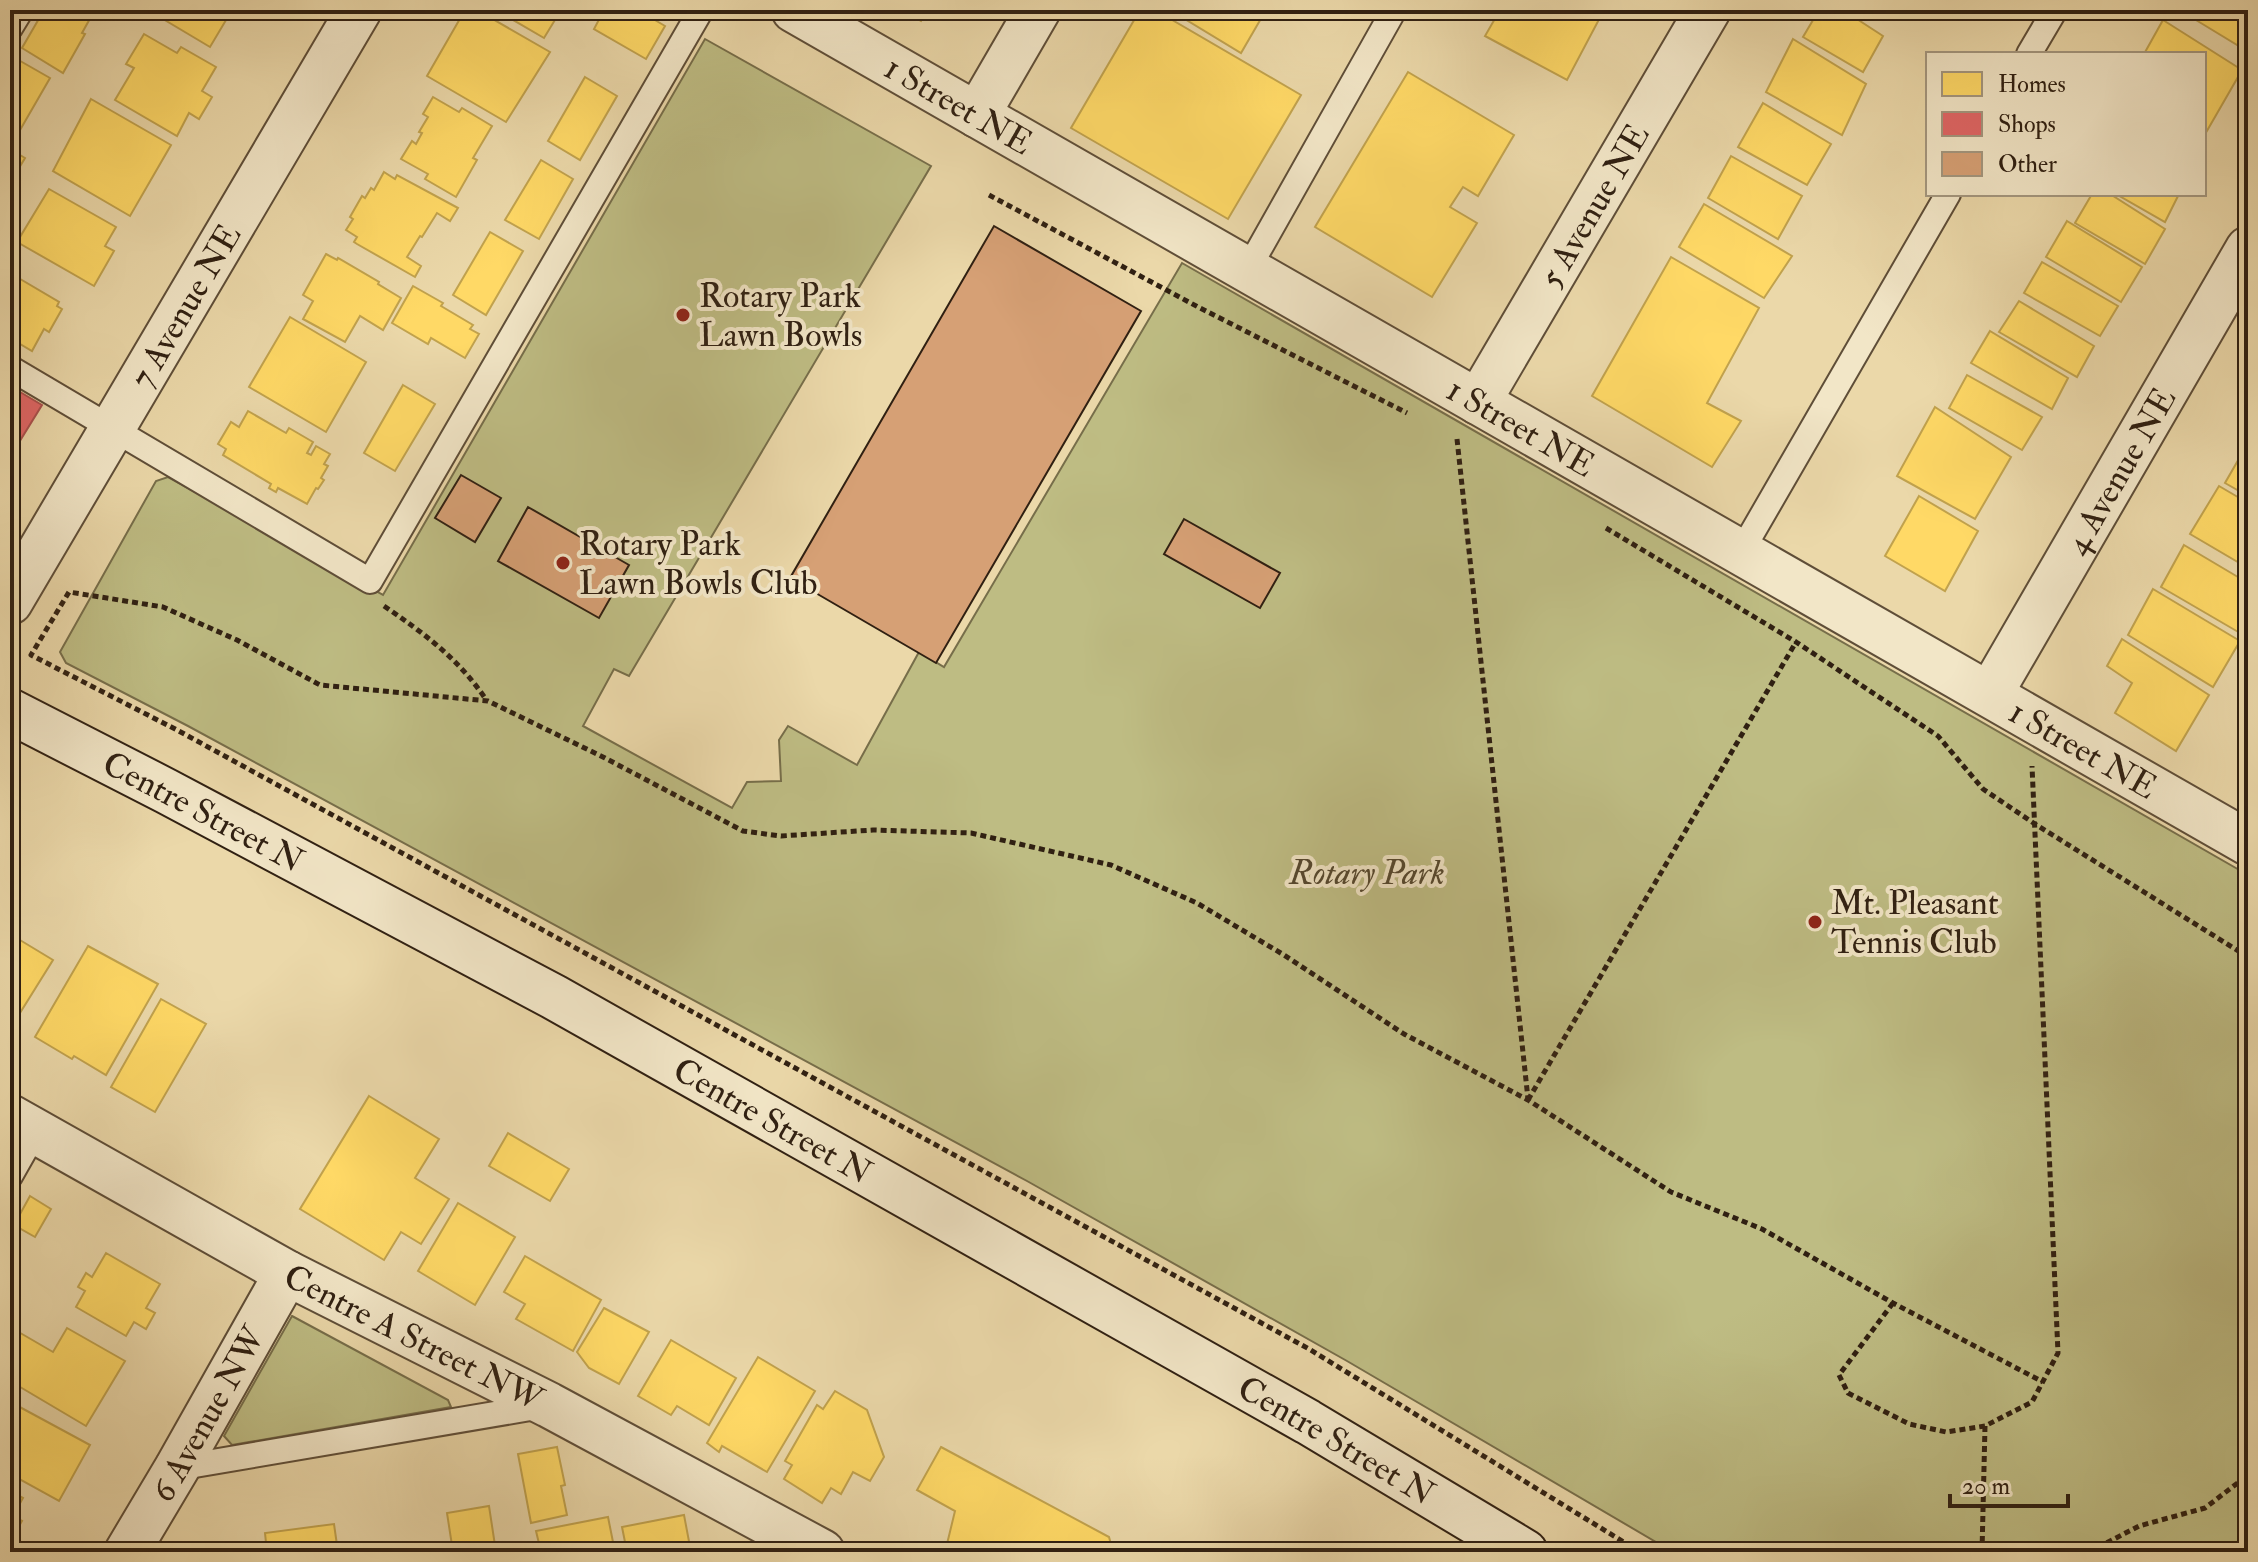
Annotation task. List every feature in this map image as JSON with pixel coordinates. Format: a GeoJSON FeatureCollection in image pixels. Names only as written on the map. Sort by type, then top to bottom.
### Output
{"type":"FeatureCollection","features":[{"type":"Feature","properties":{"kind":"street","name":"7 Avenue NE"},"geometry":{"type":"LineString","coordinates":[[10,602],[359,10]]}},
{"type":"Feature","properties":{"kind":"street","name":"1 Street NE"},"geometry":{"type":"LineString","coordinates":[[794,10],[2246,838]]}},
{"type":"Feature","properties":{"kind":"street"},"geometry":{"type":"LineString","coordinates":[[977,115],[1038,10]]}},
{"type":"Feature","properties":{"kind":"street","name":"5 Avenue NE"},"geometry":{"type":"LineString","coordinates":[[1478,402],[1708,10]]}},
{"type":"Feature","properties":{"kind":"street","name":"4 Avenue NE"},"geometry":{"type":"LineString","coordinates":[[1990,694],[2248,249]]}},
{"type":"Feature","properties":{"kind":"street","name":"Centre Street N"},"geometry":{"type":"LineString","coordinates":[[10,711],[554,997],[1308,1422],[1525,1552]]}},
{"type":"Feature","properties":{"kind":"street","name":"Centre A Street NW"},"geometry":{"type":"LineString","coordinates":[[23,1125],[287,1273],[549,1405],[822,1552]]}},
{"type":"Feature","properties":{"kind":"street","name":"6 Avenue NW"},"geometry":{"type":"LineString","coordinates":[[127,1552],[287,1273]]}},
{"type":"Feature","properties":{"kind":"lane"},"geometry":{"type":"LineString","coordinates":[[10,28],[21,10]]}},
{"type":"Feature","properties":{"kind":"lane"},"geometry":{"type":"LineString","coordinates":[[10,368],[370,581],[701,10]]}},
{"type":"Feature","properties":{"kind":"lane"},"geometry":{"type":"LineString","coordinates":[[1248,269],[1394,10]]}},
{"type":"Feature","properties":{"kind":"lane"},"geometry":{"type":"LineString","coordinates":[[2030,52],[2055,10]]}},
{"type":"Feature","properties":{"kind":"lane"},"geometry":{"type":"LineString","coordinates":[[1741,552],[1947,196]]}},
{"type":"Feature","properties":{"kind":"lane"},"geometry":{"type":"LineString","coordinates":[[10,1176],[23,1125]]}},
{"type":"Feature","properties":{"kind":"lane"},"geometry":{"type":"LineString","coordinates":[[177,1468],[549,1405]]}},
{"type":"Feature","properties":{"kind":"path"},"geometry":{"type":"LineString","coordinates":[[989,195],[1200,308],[1414,417]]}},
{"type":"Feature","properties":{"kind":"path"},"geometry":{"type":"LineString","coordinates":[[1467,444],[1457,439],[1528,1100]]}},
{"type":"Feature","properties":{"kind":"path"},"geometry":{"type":"LineString","coordinates":[[1599,523],[1796,642],[1938,736],[1983,789],[2248,957]]}},
{"type":"Feature","properties":{"kind":"path"},"geometry":{"type":"LineString","coordinates":[[1640,1552],[1309,1349],[177,730],[31,655],[69,592],[163,607],[237,640],[320,685],[488,701],[743,831],[781,836],[873,830],[971,833],[1111,865],[1197,903],[1284,955],[1404,1034],[1528,1100],[1671,1192],[1762,1229],[2043,1382]]}},
{"type":"Feature","properties":{"kind":"path"},"geometry":{"type":"LineString","coordinates":[[374,600],[428,636],[474,681],[488,701]]}},
{"type":"Feature","properties":{"kind":"path"},"geometry":{"type":"LineString","coordinates":[[1528,1100],[1796,642]]}},
{"type":"Feature","properties":{"kind":"path"},"geometry":{"type":"LineString","coordinates":[[1893,1303],[1839,1375],[1848,1393],[1909,1424],[1946,1432],[1985,1426],[2032,1402],[2058,1353],[2031,743],[2043,725]]}},
{"type":"Feature","properties":{"kind":"path"},"geometry":{"type":"LineString","coordinates":[[1982,1552],[1985,1426]]}},
{"type":"Feature","properties":{"kind":"path"},"geometry":{"type":"LineString","coordinates":[[2089,1552],[2139,1526],[2205,1508],[2248,1475]]}},
{"type":"Feature","properties":{"kind":"green space","name":"Rotary Park"},"geometry":{"type":"Polygon","coordinates":[[[705,39],[931,166],[629,676],[614,669],[583,726],[732,808],[747,782],[781,781],[779,740],[788,726],[857,765],[919,652],[944,667],[1182,263],[2248,875],[2248,1552],[1673,1552],[1347,1361],[1027,1181],[188,726],[66,663],[60,652],[156,481],[168,477],[383,595],[705,39]]]}},
{"type":"Feature","properties":{"kind":"green space"},"geometry":{"type":"Polygon","coordinates":[[[292,1316],[448,1400],[451,1407],[232,1445],[224,1436],[292,1316]]]}},
{"type":"Feature","properties":{"kind":"building: Homes"},"geometry":{"type":"Polygon","coordinates":[[[44,10],[84,10],[92,15],[63,73],[22,48],[44,10]]]}},
{"type":"Feature","properties":{"kind":"building: Homes"},"geometry":{"type":"Polygon","coordinates":[[[148,10],[232,10],[210,47],[148,10]]]}},
{"type":"Feature","properties":{"kind":"building: Homes"},"geometry":{"type":"Polygon","coordinates":[[[465,10],[477,10],[550,52],[506,122],[427,76],[465,10]]]}},
{"type":"Feature","properties":{"kind":"building: Homes"},"geometry":{"type":"Polygon","coordinates":[[[496,10],[561,10],[544,38],[496,10]]]}},
{"type":"Feature","properties":{"kind":"building: Homes"},"geometry":{"type":"Polygon","coordinates":[[[604,10],[638,10],[665,26],[646,59],[594,29],[604,10]]]}},
{"type":"Feature","properties":{"kind":"building: Homes"},"geometry":{"type":"Polygon","coordinates":[[[901,10],[927,10],[921,21],[901,10]]]}},
{"type":"Feature","properties":{"kind":"building: Homes"},"geometry":{"type":"Polygon","coordinates":[[[1140,10],[1155,10],[1301,95],[1228,219],[1071,128],[1140,10]]]}},
{"type":"Feature","properties":{"kind":"building: Homes"},"geometry":{"type":"Polygon","coordinates":[[[1170,10],[1266,10],[1241,53],[1170,10]]]}},
{"type":"Feature","properties":{"kind":"building: Homes"},"geometry":{"type":"Polygon","coordinates":[[[1500,10],[1604,10],[1567,80],[1485,36],[1500,10]]]}},
{"type":"Feature","properties":{"kind":"building: Homes"},"geometry":{"type":"Polygon","coordinates":[[[1819,10],[1843,10],[1883,36],[1863,72],[1803,37],[1819,10]]]}},
{"type":"Feature","properties":{"kind":"building: Homes"},"geometry":{"type":"Polygon","coordinates":[[[2195,10],[2248,10],[2247,51],[2191,17],[2195,10]]]}},
{"type":"Feature","properties":{"kind":"building: Homes"},"geometry":{"type":"Polygon","coordinates":[[[2163,20],[2242,70],[2206,133],[2206,52],[2145,52],[2163,20]]]}},
{"type":"Feature","properties":{"kind":"building: Homes"},"geometry":{"type":"Polygon","coordinates":[[[144,34],[177,53],[181,47],[216,67],[202,91],[212,97],[199,119],[189,113],[177,136],[115,100],[134,68],[126,64],[144,34]]]}},
{"type":"Feature","properties":{"kind":"building: Homes"},"geometry":{"type":"Polygon","coordinates":[[[1793,39],[1866,84],[1842,135],[1766,92],[1793,39]]]}},
{"type":"Feature","properties":{"kind":"building: Homes"},"geometry":{"type":"Polygon","coordinates":[[[15,58],[50,78],[12,144],[10,66],[15,58]]]}},
{"type":"Feature","properties":{"kind":"building: Homes"},"geometry":{"type":"Polygon","coordinates":[[[1408,72],[1514,135],[1478,196],[1463,187],[1450,207],[1477,223],[1432,297],[1315,227],[1408,72]]]}},
{"type":"Feature","properties":{"kind":"building: Homes"},"geometry":{"type":"Polygon","coordinates":[[[585,77],[617,96],[580,160],[548,141],[585,77]]]}},
{"type":"Feature","properties":{"kind":"building: Homes"},"geometry":{"type":"Polygon","coordinates":[[[433,97],[459,112],[462,108],[492,126],[473,158],[477,160],[456,197],[425,179],[428,174],[401,159],[412,141],[416,144],[422,133],[419,132],[428,117],[423,114],[433,97]]]}},
{"type":"Feature","properties":{"kind":"building: Homes"},"geometry":{"type":"Polygon","coordinates":[[[91,99],[171,145],[130,216],[53,171],[91,99]]]}},
{"type":"Feature","properties":{"kind":"building: Homes"},"geometry":{"type":"Polygon","coordinates":[[[1763,103],[1831,144],[1807,185],[1738,147],[1763,103]]]}},
{"type":"Feature","properties":{"kind":"building: Homes"},"geometry":{"type":"Polygon","coordinates":[[[10,149],[25,158],[10,183],[10,149]]]}},
{"type":"Feature","properties":{"kind":"building: Homes"},"geometry":{"type":"Polygon","coordinates":[[[1731,156],[1802,196],[1778,239],[1708,198],[1731,156]]]}},
{"type":"Feature","properties":{"kind":"building: Homes"},"geometry":{"type":"Polygon","coordinates":[[[541,160],[573,179],[539,239],[505,220],[541,160]]]}},
{"type":"Feature","properties":{"kind":"building: Homes"},"geometry":{"type":"Polygon","coordinates":[[[384,172],[395,179],[397,175],[458,208],[450,221],[437,213],[420,236],[407,257],[421,266],[415,277],[354,242],[357,237],[346,230],[362,196],[365,198],[371,188],[374,190],[384,172]]]}},
{"type":"Feature","properties":{"kind":"building: Homes"},"geometry":{"type":"Polygon","coordinates":[[[49,189],[116,227],[105,246],[114,251],[94,286],[17,242],[49,189]]]}},
{"type":"Feature","properties":{"kind":"building: Homes"},"geometry":{"type":"Polygon","coordinates":[[[2091,196],[2113,196],[2165,229],[2145,264],[2075,223],[2091,196]]]}},
{"type":"Feature","properties":{"kind":"building: Homes"},"geometry":{"type":"Polygon","coordinates":[[[2120,196],[2178,196],[2165,222],[2120,196]]]}},
{"type":"Feature","properties":{"kind":"building: Homes"},"geometry":{"type":"Polygon","coordinates":[[[1704,204],[1792,256],[1764,298],[1679,247],[1704,204]]]}},
{"type":"Feature","properties":{"kind":"building: Homes"},"geometry":{"type":"Polygon","coordinates":[[[2067,221],[2142,267],[2121,302],[2046,257],[2067,221]]]}},
{"type":"Feature","properties":{"kind":"building: Homes"},"geometry":{"type":"Polygon","coordinates":[[[490,232],[523,251],[486,315],[453,295],[490,232]]]}},
{"type":"Feature","properties":{"kind":"building: Homes"},"geometry":{"type":"Polygon","coordinates":[[[326,254],[379,282],[401,298],[383,330],[360,316],[345,342],[303,319],[313,301],[303,295],[326,254]]]}},
{"type":"Feature","properties":{"kind":"building: Homes"},"geometry":{"type":"Polygon","coordinates":[[[1671,257],[1759,308],[1707,403],[1741,421],[1712,467],[1592,396],[1671,257]]]}},
{"type":"Feature","properties":{"kind":"building: Homes"},"geometry":{"type":"Polygon","coordinates":[[[2042,262],[2118,306],[2100,336],[2024,293],[2042,262]]]}},
{"type":"Feature","properties":{"kind":"building: Homes"},"geometry":{"type":"Polygon","coordinates":[[[10,273],[59,302],[57,306],[62,309],[49,332],[44,329],[32,351],[10,338],[10,273]]]}},
{"type":"Feature","properties":{"kind":"building: Homes"},"geometry":{"type":"Polygon","coordinates":[[[413,286],[473,325],[470,329],[479,334],[465,358],[431,338],[428,344],[392,323],[413,286]]]}},
{"type":"Feature","properties":{"kind":"building: Homes"},"geometry":{"type":"Polygon","coordinates":[[[2019,301],[2094,346],[2077,377],[1999,332],[2019,301]]]}},
{"type":"Feature","properties":{"kind":"building: Homes"},"geometry":{"type":"Polygon","coordinates":[[[290,317],[366,362],[326,432],[249,387],[290,317]]]}},
{"type":"Feature","properties":{"kind":"building: Homes"},"geometry":{"type":"Polygon","coordinates":[[[1990,331],[2068,378],[2052,409],[1971,363],[1990,331]]]}},
{"type":"Feature","properties":{"kind":"building: Homes"},"geometry":{"type":"Polygon","coordinates":[[[1967,375],[2042,417],[2022,450],[1949,408],[1967,375]]]}},
{"type":"Feature","properties":{"kind":"building: Homes"},"geometry":{"type":"Polygon","coordinates":[[[403,385],[435,404],[395,471],[364,453],[403,385]]]}},
{"type":"Feature","properties":{"kind":"building: Homes"},"geometry":{"type":"Polygon","coordinates":[[[1935,407],[2011,457],[1975,519],[1897,476],[1935,407]]]}},
{"type":"Feature","properties":{"kind":"building: Homes"},"geometry":{"type":"Polygon","coordinates":[[[248,411],[286,433],[289,428],[313,442],[307,453],[311,455],[316,446],[330,454],[324,464],[328,466],[321,478],[324,480],[307,504],[278,488],[276,492],[269,488],[271,484],[223,455],[226,449],[218,444],[231,422],[239,427],[248,411]]]}},
{"type":"Feature","properties":{"kind":"building: Homes"},"geometry":{"type":"Polygon","coordinates":[[[2248,443],[2248,496],[2225,483],[2248,443]]]}},
{"type":"Feature","properties":{"kind":"building: Homes"},"geometry":{"type":"Polygon","coordinates":[[[2219,486],[2248,503],[2248,568],[2190,534],[2219,486]]]}},
{"type":"Feature","properties":{"kind":"building: Homes"},"geometry":{"type":"Polygon","coordinates":[[[1919,496],[1978,531],[1945,591],[1885,556],[1919,496]]]}},
{"type":"Feature","properties":{"kind":"building: Homes"},"geometry":{"type":"Polygon","coordinates":[[[2184,545],[2248,583],[2248,620],[2240,633],[2161,587],[2184,545]]]}},
{"type":"Feature","properties":{"kind":"building: Homes"},"geometry":{"type":"Polygon","coordinates":[[[2153,589],[2240,641],[2213,687],[2128,635],[2153,589]]]}},
{"type":"Feature","properties":{"kind":"building: Homes"},"geometry":{"type":"Polygon","coordinates":[[[2122,639],[2209,695],[2176,751],[2115,713],[2132,683],[2107,666],[2122,639]]]}},
{"type":"Feature","properties":{"kind":"building: Homes"},"geometry":{"type":"Polygon","coordinates":[[[10,934],[53,960],[10,1029],[10,934]]]}},
{"type":"Feature","properties":{"kind":"building: Homes"},"geometry":{"type":"Polygon","coordinates":[[[88,946],[158,984],[106,1075],[35,1037],[88,946]]]}},
{"type":"Feature","properties":{"kind":"building: Homes"},"geometry":{"type":"Polygon","coordinates":[[[161,999],[206,1024],[155,1112],[111,1087],[161,999]]]}},
{"type":"Feature","properties":{"kind":"building: Homes"},"geometry":{"type":"Polygon","coordinates":[[[369,1096],[439,1139],[415,1178],[449,1199],[421,1244],[401,1232],[384,1260],[300,1209],[369,1096]]]}},
{"type":"Feature","properties":{"kind":"building: Homes"},"geometry":{"type":"Polygon","coordinates":[[[508,1133],[569,1169],[550,1201],[489,1166],[508,1133]]]}},
{"type":"Feature","properties":{"kind":"building: Homes"},"geometry":{"type":"Polygon","coordinates":[[[30,1196],[51,1209],[35,1237],[14,1225],[30,1196]]]}},
{"type":"Feature","properties":{"kind":"building: Homes"},"geometry":{"type":"Polygon","coordinates":[[[458,1203],[515,1237],[475,1305],[418,1271],[458,1203]]]}},
{"type":"Feature","properties":{"kind":"building: Homes"},"geometry":{"type":"Polygon","coordinates":[[[106,1253],[160,1284],[146,1308],[155,1313],[146,1329],[134,1322],[126,1336],[76,1307],[85,1291],[78,1287],[86,1273],[92,1277],[106,1253]]]}},
{"type":"Feature","properties":{"kind":"building: Homes"},"geometry":{"type":"Polygon","coordinates":[[[525,1256],[601,1300],[573,1351],[516,1319],[525,1304],[504,1292],[525,1256]]]}},
{"type":"Feature","properties":{"kind":"building: Homes"},"geometry":{"type":"Polygon","coordinates":[[[604,1308],[649,1332],[619,1384],[589,1368],[577,1352],[604,1308]]]}},
{"type":"Feature","properties":{"kind":"building: Homes"},"geometry":{"type":"Polygon","coordinates":[[[10,1327],[53,1352],[67,1328],[125,1361],[86,1426],[10,1381],[10,1327]]]}},
{"type":"Feature","properties":{"kind":"building: Homes"},"geometry":{"type":"Polygon","coordinates":[[[671,1340],[736,1378],[709,1425],[677,1406],[671,1415],[638,1396],[671,1340]]]}},
{"type":"Feature","properties":{"kind":"building: Homes"},"geometry":{"type":"Polygon","coordinates":[[[758,1357],[815,1391],[767,1472],[722,1446],[719,1452],[707,1443],[758,1357]]]}},
{"type":"Feature","properties":{"kind":"building: Homes"},"geometry":{"type":"Polygon","coordinates":[[[835,1391],[867,1410],[884,1457],[870,1481],[853,1472],[841,1494],[831,1488],[822,1503],[784,1479],[792,1465],[785,1461],[817,1405],[823,1409],[835,1391]]]}},
{"type":"Feature","properties":{"kind":"building: Homes"},"geometry":{"type":"Polygon","coordinates":[[[16,1405],[90,1445],[59,1501],[10,1474],[10,1415],[16,1405]]]}},
{"type":"Feature","properties":{"kind":"building: Homes"},"geometry":{"type":"Polygon","coordinates":[[[557,1447],[567,1515],[531,1523],[518,1454],[557,1447]]]}},
{"type":"Feature","properties":{"kind":"building: Homes"},"geometry":{"type":"Polygon","coordinates":[[[941,1447],[1109,1537],[1113,1552],[948,1552],[955,1511],[917,1490],[941,1447]]]}},
{"type":"Feature","properties":{"kind":"building: Homes"},"geometry":{"type":"Polygon","coordinates":[[[10,1491],[23,1498],[13,1516],[22,1521],[10,1542],[10,1491]]]}},
{"type":"Feature","properties":{"kind":"building: Homes"},"geometry":{"type":"Polygon","coordinates":[[[489,1506],[496,1552],[453,1552],[447,1513],[489,1506]]]}},
{"type":"Feature","properties":{"kind":"building: Homes"},"geometry":{"type":"Polygon","coordinates":[[[684,1515],[691,1552],[627,1552],[622,1527],[684,1515]]]}},
{"type":"Feature","properties":{"kind":"building: Homes"},"geometry":{"type":"Polygon","coordinates":[[[608,1517],[615,1552],[541,1552],[536,1531],[608,1517]]]}},
{"type":"Feature","properties":{"kind":"building: Homes"},"geometry":{"type":"Polygon","coordinates":[[[334,1524],[338,1552],[267,1552],[265,1533],[334,1524]]]}},
{"type":"Feature","properties":{"kind":"building: Homes"},"geometry":{"type":"Polygon","coordinates":[[[403,1545],[404,1552],[361,1552],[403,1545]]]}},
{"type":"Feature","properties":{"kind":"building: Shops"},"geometry":{"type":"Polygon","coordinates":[[[10,386],[42,405],[10,457],[10,386]]]}},
{"type":"Feature","properties":{"kind":"building: Other"},"geometry":{"type":"Polygon","coordinates":[[[994,226],[1141,311],[936,663],[790,578],[994,226]]]}},
{"type":"Feature","properties":{"kind":"building: Other"},"geometry":{"type":"Polygon","coordinates":[[[461,475],[501,498],[475,542],[435,518],[461,475]]]}},
{"type":"Feature","properties":{"kind":"building: Other","name":"Rotary Park Lawn Bowls Club"},"geometry":{"type":"Polygon","coordinates":[[[528,507],[629,565],[599,618],[498,561],[528,507]]]}},
{"type":"Feature","properties":{"kind":"building: Other"},"geometry":{"type":"Polygon","coordinates":[[[1184,519],[1280,573],[1260,608],[1164,554],[1184,519]]]}},
{"type":"Feature","properties":{"kind":"place","name":"Rotary Park Lawn Bowls"},"geometry":{"type":"Point","coordinates":[683,315]}},
{"type":"Feature","properties":{"kind":"place","name":"Rotary Park Lawn Bowls Club"},"geometry":{"type":"Point","coordinates":[563,563]}},
{"type":"Feature","properties":{"kind":"place","name":"Mt. Pleasant Tennis Club"},"geometry":{"type":"Point","coordinates":[1815,922]}}]}
